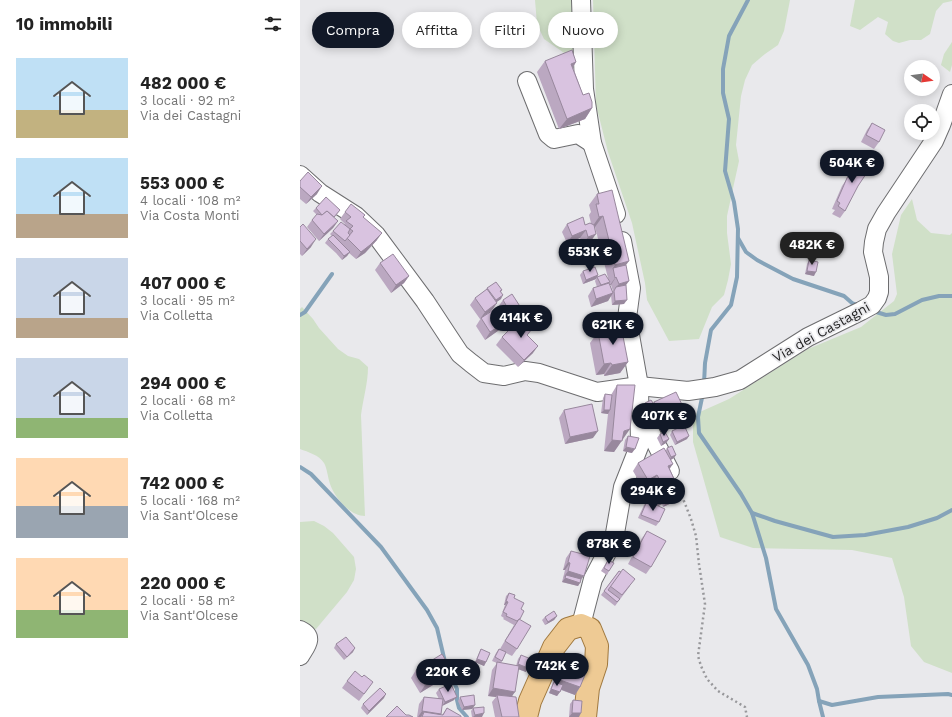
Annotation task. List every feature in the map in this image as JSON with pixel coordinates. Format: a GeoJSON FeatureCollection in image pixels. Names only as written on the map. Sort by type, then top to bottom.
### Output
{"type":"FeatureCollection","features":[{"type":"Feature","properties":{"kind":"main road"},"geometry":{"type":"LineString","coordinates":[[526,717],[530,702],[554,647],[568,629],[581,625],[590,629],[598,646],[596,664],[588,688],[586,717]]}},
{"type":"Feature","properties":{"kind":"street"},"geometry":{"type":"LineString","coordinates":[[581,0],[584,89],[592,143],[616,210],[630,280],[631,288],[627,318],[639,386],[640,412],[640,444],[624,487],[614,539],[593,579],[581,625]]}},
{"type":"Feature","properties":{"kind":"street"},"geometry":{"type":"LineString","coordinates":[[527,81],[548,134],[554,139],[578,134],[592,143]]}},
{"type":"Feature","properties":{"kind":"street","name":"Via dei Castagni"},"geometry":{"type":"LineString","coordinates":[[300,175],[320,193],[356,216],[376,235],[425,301],[460,354],[484,373],[504,376],[525,371],[539,373],[597,392],[639,386],[688,391],[715,387],[740,380],[808,337],[872,305],[880,292],[879,277],[873,252],[878,229],[886,213],[934,141],[952,94]]}},
{"type":"Feature","properties":{"kind":"street"},"geometry":{"type":"LineString","coordinates":[[640,412],[678,488]]}},
{"type":"Feature","properties":{"kind":"street"},"geometry":{"type":"LineString","coordinates":[[300,630],[305,632],[309,638],[308,643],[300,656]]}},
{"type":"Feature","properties":{"kind":"path"},"geometry":{"type":"LineString","coordinates":[[678,488],[691,519],[696,536],[705,604],[698,656],[701,666],[707,679],[718,691],[745,707],[747,717]]}},
{"type":"Feature","properties":{"kind":"green space"},"geometry":{"type":"Polygon","coordinates":[[[535,0],[574,0],[574,12],[548,12],[548,42],[544,39],[540,30],[540,12],[536,12],[535,0]]]}},
{"type":"Feature","properties":{"kind":"green space"},"geometry":{"type":"Polygon","coordinates":[[[593,0],[790,0],[784,31],[778,45],[752,65],[745,80],[741,96],[736,145],[739,161],[727,216],[727,233],[731,264],[724,295],[712,307],[699,339],[669,341],[647,300],[645,283],[632,223],[608,152],[596,105],[594,48],[618,48],[618,12],[593,12],[593,0]]]}},
{"type":"Feature","properties":{"kind":"green space"},"geometry":{"type":"Polygon","coordinates":[[[855,0],[952,1],[943,3],[936,11],[930,34],[921,40],[910,40],[899,43],[893,41],[885,34],[888,22],[878,17],[860,30],[850,26],[855,0]]]}},
{"type":"Feature","properties":{"kind":"green space"},"geometry":{"type":"Polygon","coordinates":[[[952,42],[952,65],[950,72],[941,65],[944,54],[952,42]]]}},
{"type":"Feature","properties":{"kind":"green space"},"geometry":{"type":"Polygon","coordinates":[[[557,48],[576,48],[576,52],[570,57],[557,48]]]}},
{"type":"Feature","properties":{"kind":"green space"},"geometry":{"type":"Polygon","coordinates":[[[912,199],[917,220],[931,233],[950,235],[952,233],[952,673],[924,662],[911,646],[904,597],[892,558],[852,550],[753,548],[720,537],[693,442],[693,415],[729,399],[808,349],[861,327],[894,301],[897,294],[892,254],[901,215],[912,199]]]}},
{"type":"Feature","properties":{"kind":"green space"},"geometry":{"type":"Polygon","coordinates":[[[302,307],[338,349],[348,356],[359,359],[368,367],[361,415],[365,516],[349,510],[335,495],[322,460],[313,454],[300,449],[300,309],[302,307]]]}},
{"type":"Feature","properties":{"kind":"green space"},"geometry":{"type":"Polygon","coordinates":[[[314,521],[333,533],[354,557],[356,569],[354,580],[347,592],[316,629],[300,628],[300,522],[314,521]]]}},
{"type":"Feature","properties":{"kind":"building"},"geometry":{"type":"Polygon","coordinates":[[[572,50],[576,62],[571,64],[583,95],[589,93],[592,108],[567,119],[545,61],[572,50]]]}},
{"type":"Feature","properties":{"kind":"building"},"geometry":{"type":"Polygon","coordinates":[[[872,123],[885,130],[879,142],[866,135],[872,123]]]}},
{"type":"Feature","properties":{"kind":"building"},"geometry":{"type":"Polygon","coordinates":[[[862,156],[872,164],[870,168],[859,160],[862,156]]]}},
{"type":"Feature","properties":{"kind":"building"},"geometry":{"type":"Polygon","coordinates":[[[859,160],[870,168],[858,186],[845,211],[838,206],[840,203],[837,201],[847,178],[859,160]]]}},
{"type":"Feature","properties":{"kind":"building"},"geometry":{"type":"Polygon","coordinates":[[[308,172],[322,186],[311,197],[300,187],[300,181],[308,172]]]}},
{"type":"Feature","properties":{"kind":"building"},"geometry":{"type":"Polygon","coordinates":[[[612,190],[629,261],[615,265],[603,216],[599,217],[596,204],[599,204],[597,194],[612,190]]]}},
{"type":"Feature","properties":{"kind":"building"},"geometry":{"type":"Polygon","coordinates":[[[326,197],[340,210],[334,217],[327,211],[322,215],[316,208],[326,197]]]}},
{"type":"Feature","properties":{"kind":"building"},"geometry":{"type":"Polygon","coordinates":[[[351,204],[365,215],[363,217],[382,233],[361,252],[347,238],[353,231],[350,229],[353,226],[346,221],[351,217],[345,212],[351,204]]]}},
{"type":"Feature","properties":{"kind":"building"},"geometry":{"type":"Polygon","coordinates":[[[327,211],[338,221],[324,234],[312,220],[317,214],[322,215],[327,211]]]}},
{"type":"Feature","properties":{"kind":"building"},"geometry":{"type":"Polygon","coordinates":[[[583,217],[585,225],[590,223],[594,225],[596,234],[588,237],[586,230],[572,236],[567,224],[583,217]]]}},
{"type":"Feature","properties":{"kind":"building"},"geometry":{"type":"Polygon","coordinates":[[[341,222],[350,229],[348,233],[350,235],[345,241],[333,231],[341,222]]]}},
{"type":"Feature","properties":{"kind":"building"},"geometry":{"type":"Polygon","coordinates":[[[303,224],[316,239],[307,249],[300,241],[300,227],[303,224]]]}},
{"type":"Feature","properties":{"kind":"building"},"geometry":{"type":"Polygon","coordinates":[[[333,235],[350,252],[344,256],[328,239],[333,235]]]}},
{"type":"Feature","properties":{"kind":"building"},"geometry":{"type":"Polygon","coordinates":[[[393,254],[409,276],[396,285],[380,263],[393,254]]]}},
{"type":"Feature","properties":{"kind":"building"},"geometry":{"type":"Polygon","coordinates":[[[809,260],[818,262],[816,272],[807,271],[809,260]]]}},
{"type":"Feature","properties":{"kind":"building"},"geometry":{"type":"Polygon","coordinates":[[[626,265],[629,281],[619,284],[616,277],[615,278],[613,268],[626,265]]]}},
{"type":"Feature","properties":{"kind":"building"},"geometry":{"type":"Polygon","coordinates":[[[595,267],[598,275],[586,280],[583,271],[595,267]]]}},
{"type":"Feature","properties":{"kind":"building"},"geometry":{"type":"Polygon","coordinates":[[[605,274],[610,282],[601,285],[597,277],[605,274]]]}},
{"type":"Feature","properties":{"kind":"building"},"geometry":{"type":"Polygon","coordinates":[[[496,282],[502,290],[500,291],[503,295],[496,300],[487,288],[496,282]]]}},
{"type":"Feature","properties":{"kind":"building"},"geometry":{"type":"Polygon","coordinates":[[[609,283],[613,293],[596,299],[593,288],[609,283]]]}},
{"type":"Feature","properties":{"kind":"building"},"geometry":{"type":"Polygon","coordinates":[[[626,285],[627,300],[615,301],[614,291],[616,287],[626,285]]]}},
{"type":"Feature","properties":{"kind":"building"},"geometry":{"type":"Polygon","coordinates":[[[487,289],[497,303],[485,312],[475,298],[487,289]]]}},
{"type":"Feature","properties":{"kind":"building"},"geometry":{"type":"Polygon","coordinates":[[[512,294],[523,311],[513,317],[503,300],[512,294]]]}},
{"type":"Feature","properties":{"kind":"building"},"geometry":{"type":"Polygon","coordinates":[[[498,307],[507,321],[490,332],[481,318],[498,307]]]}},
{"type":"Feature","properties":{"kind":"building"},"geometry":{"type":"Polygon","coordinates":[[[521,318],[532,329],[527,335],[538,346],[524,360],[502,337],[521,318]]]}},
{"type":"Feature","properties":{"kind":"building"},"geometry":{"type":"Polygon","coordinates":[[[621,326],[628,362],[612,365],[611,363],[604,364],[598,332],[605,331],[605,328],[621,326]]]}},
{"type":"Feature","properties":{"kind":"building"},"geometry":{"type":"Polygon","coordinates":[[[617,385],[635,385],[630,429],[624,431],[622,441],[612,440],[617,385]]]}},
{"type":"Feature","properties":{"kind":"building"},"geometry":{"type":"Polygon","coordinates":[[[676,392],[685,411],[662,421],[654,402],[676,392]]]}},
{"type":"Feature","properties":{"kind":"building"},"geometry":{"type":"Polygon","coordinates":[[[605,394],[612,395],[610,410],[604,410],[605,394]]]}},
{"type":"Feature","properties":{"kind":"building"},"geometry":{"type":"Polygon","coordinates":[[[651,400],[653,403],[653,409],[649,411],[645,403],[651,400]]]}},
{"type":"Feature","properties":{"kind":"building"},"geometry":{"type":"Polygon","coordinates":[[[592,404],[598,431],[570,437],[564,410],[592,404]]]}},
{"type":"Feature","properties":{"kind":"building"},"geometry":{"type":"Polygon","coordinates":[[[684,425],[689,436],[677,442],[672,431],[684,425]]]}},
{"type":"Feature","properties":{"kind":"building"},"geometry":{"type":"Polygon","coordinates":[[[665,432],[669,439],[663,442],[660,434],[665,432]]]}},
{"type":"Feature","properties":{"kind":"building"},"geometry":{"type":"Polygon","coordinates":[[[628,436],[639,438],[635,449],[626,447],[628,436]]]}},
{"type":"Feature","properties":{"kind":"building"},"geometry":{"type":"Polygon","coordinates":[[[672,446],[676,455],[671,457],[667,448],[672,446]]]}},
{"type":"Feature","properties":{"kind":"building"},"geometry":{"type":"Polygon","coordinates":[[[664,448],[673,464],[668,466],[681,494],[668,500],[667,497],[660,501],[655,492],[664,487],[657,475],[648,480],[638,463],[664,448]]]}},
{"type":"Feature","properties":{"kind":"building"},"geometry":{"type":"Polygon","coordinates":[[[655,479],[660,489],[652,496],[646,484],[655,479]]]}},
{"type":"Feature","properties":{"kind":"building"},"geometry":{"type":"Polygon","coordinates":[[[647,501],[665,509],[659,522],[641,515],[647,501]]]}},
{"type":"Feature","properties":{"kind":"building"},"geometry":{"type":"Polygon","coordinates":[[[647,531],[666,541],[651,567],[633,557],[647,531]]]}},
{"type":"Feature","properties":{"kind":"building"},"geometry":{"type":"Polygon","coordinates":[[[571,551],[590,556],[584,576],[568,571],[570,563],[568,562],[571,551]]]}},
{"type":"Feature","properties":{"kind":"building"},"geometry":{"type":"Polygon","coordinates":[[[608,560],[614,563],[609,571],[604,568],[608,560]]]}},
{"type":"Feature","properties":{"kind":"building"},"geometry":{"type":"Polygon","coordinates":[[[623,569],[635,579],[622,595],[610,586],[623,569]]]}},
{"type":"Feature","properties":{"kind":"building"},"geometry":{"type":"Polygon","coordinates":[[[619,571],[621,572],[608,590],[620,599],[617,602],[604,591],[619,571]]]}},
{"type":"Feature","properties":{"kind":"building"},"geometry":{"type":"Polygon","coordinates":[[[566,575],[581,579],[580,583],[565,578],[566,575]]]}},
{"type":"Feature","properties":{"kind":"building"},"geometry":{"type":"Polygon","coordinates":[[[509,593],[515,595],[514,598],[524,603],[521,609],[524,611],[520,619],[517,621],[506,616],[507,614],[503,612],[508,602],[506,601],[509,593]]]}},
{"type":"Feature","properties":{"kind":"building"},"geometry":{"type":"Polygon","coordinates":[[[554,611],[557,616],[548,622],[545,617],[554,611]]]}},
{"type":"Feature","properties":{"kind":"building"},"geometry":{"type":"Polygon","coordinates":[[[519,619],[531,626],[517,649],[505,641],[519,619]]]}},
{"type":"Feature","properties":{"kind":"building"},"geometry":{"type":"Polygon","coordinates":[[[346,637],[355,648],[347,657],[336,644],[346,637]]]}},
{"type":"Feature","properties":{"kind":"building"},"geometry":{"type":"Polygon","coordinates":[[[481,649],[490,653],[486,662],[477,659],[481,649]]]}},
{"type":"Feature","properties":{"kind":"building"},"geometry":{"type":"Polygon","coordinates":[[[499,649],[506,652],[502,661],[495,657],[499,649]]]}},
{"type":"Feature","properties":{"kind":"building"},"geometry":{"type":"Polygon","coordinates":[[[442,654],[451,669],[425,685],[416,670],[442,654]]]}},
{"type":"Feature","properties":{"kind":"building"},"geometry":{"type":"Polygon","coordinates":[[[521,655],[531,659],[528,668],[518,664],[521,655]]]}},
{"type":"Feature","properties":{"kind":"building"},"geometry":{"type":"Polygon","coordinates":[[[564,661],[587,670],[580,687],[557,679],[564,661]]]}},
{"type":"Feature","properties":{"kind":"building"},"geometry":{"type":"Polygon","coordinates":[[[497,662],[519,666],[515,692],[493,688],[497,662]]]}},
{"type":"Feature","properties":{"kind":"building"},"geometry":{"type":"Polygon","coordinates":[[[355,671],[362,677],[364,675],[373,682],[364,694],[347,681],[355,671]]]}},
{"type":"Feature","properties":{"kind":"building"},"geometry":{"type":"Polygon","coordinates":[[[554,682],[563,685],[560,692],[551,689],[554,682]]]}},
{"type":"Feature","properties":{"kind":"building"},"geometry":{"type":"Polygon","coordinates":[[[451,684],[457,697],[445,702],[439,689],[451,684]]]}},
{"type":"Feature","properties":{"kind":"building"},"geometry":{"type":"Polygon","coordinates":[[[380,688],[386,694],[369,711],[363,704],[380,688]]]}},
{"type":"Feature","properties":{"kind":"building"},"geometry":{"type":"Polygon","coordinates":[[[474,695],[475,705],[464,707],[460,697],[474,695]]]}},
{"type":"Feature","properties":{"kind":"building"},"geometry":{"type":"Polygon","coordinates":[[[497,695],[516,697],[519,717],[502,717],[497,695]]]}},
{"type":"Feature","properties":{"kind":"building"},"geometry":{"type":"Polygon","coordinates":[[[424,697],[443,699],[441,714],[422,711],[424,697]]]}},
{"type":"Feature","properties":{"kind":"building"},"geometry":{"type":"Polygon","coordinates":[[[573,700],[582,701],[581,713],[572,713],[573,700]]]}},
{"type":"Feature","properties":{"kind":"building"},"geometry":{"type":"Polygon","coordinates":[[[397,706],[406,715],[413,717],[386,717],[397,706]]]}},
{"type":"Feature","properties":{"kind":"building"},"geometry":{"type":"Polygon","coordinates":[[[484,707],[484,713],[475,715],[473,708],[484,707]]]}},
{"type":"Feature","properties":{"kind":"building"},"geometry":{"type":"Polygon","coordinates":[[[447,708],[461,717],[422,717],[424,712],[443,715],[447,708]]]}},
{"type":"Feature","properties":{"kind":"waterway"},"geometry":{"type":"LineString","coordinates":[[704,384],[705,363],[711,330],[731,305],[737,277],[738,229],[734,202],[725,171],[729,119],[723,93],[723,69],[729,36],[748,0]]}},
{"type":"Feature","properties":{"kind":"waterway"},"geometry":{"type":"LineString","coordinates":[[738,238],[746,252],[757,260],[793,279],[844,296],[852,303],[860,306]]}},
{"type":"Feature","properties":{"kind":"waterway"},"geometry":{"type":"LineString","coordinates":[[300,315],[305,312],[332,274]]}},
{"type":"Feature","properties":{"kind":"waterway"},"geometry":{"type":"LineString","coordinates":[[873,311],[886,315],[895,314],[922,300],[939,296],[952,296]]}},
{"type":"Feature","properties":{"kind":"waterway"},"geometry":{"type":"LineString","coordinates":[[703,393],[698,417],[699,433],[741,494],[752,513],[766,558],[776,609],[808,665],[817,689],[823,717]]}},
{"type":"Feature","properties":{"kind":"waterway"},"geometry":{"type":"LineString","coordinates":[[300,467],[311,474],[381,547],[427,610],[437,628],[445,662]]}},
{"type":"Feature","properties":{"kind":"waterway"},"geometry":{"type":"LineString","coordinates":[[752,513],[833,537],[865,535],[908,527],[937,518],[952,510]]}},
{"type":"Feature","properties":{"kind":"waterway"},"geometry":{"type":"LineString","coordinates":[[448,669],[457,689],[459,708],[467,717]]}},
{"type":"Feature","properties":{"kind":"waterway"},"geometry":{"type":"LineString","coordinates":[[819,701],[832,705],[878,697],[952,695]]}}]}
